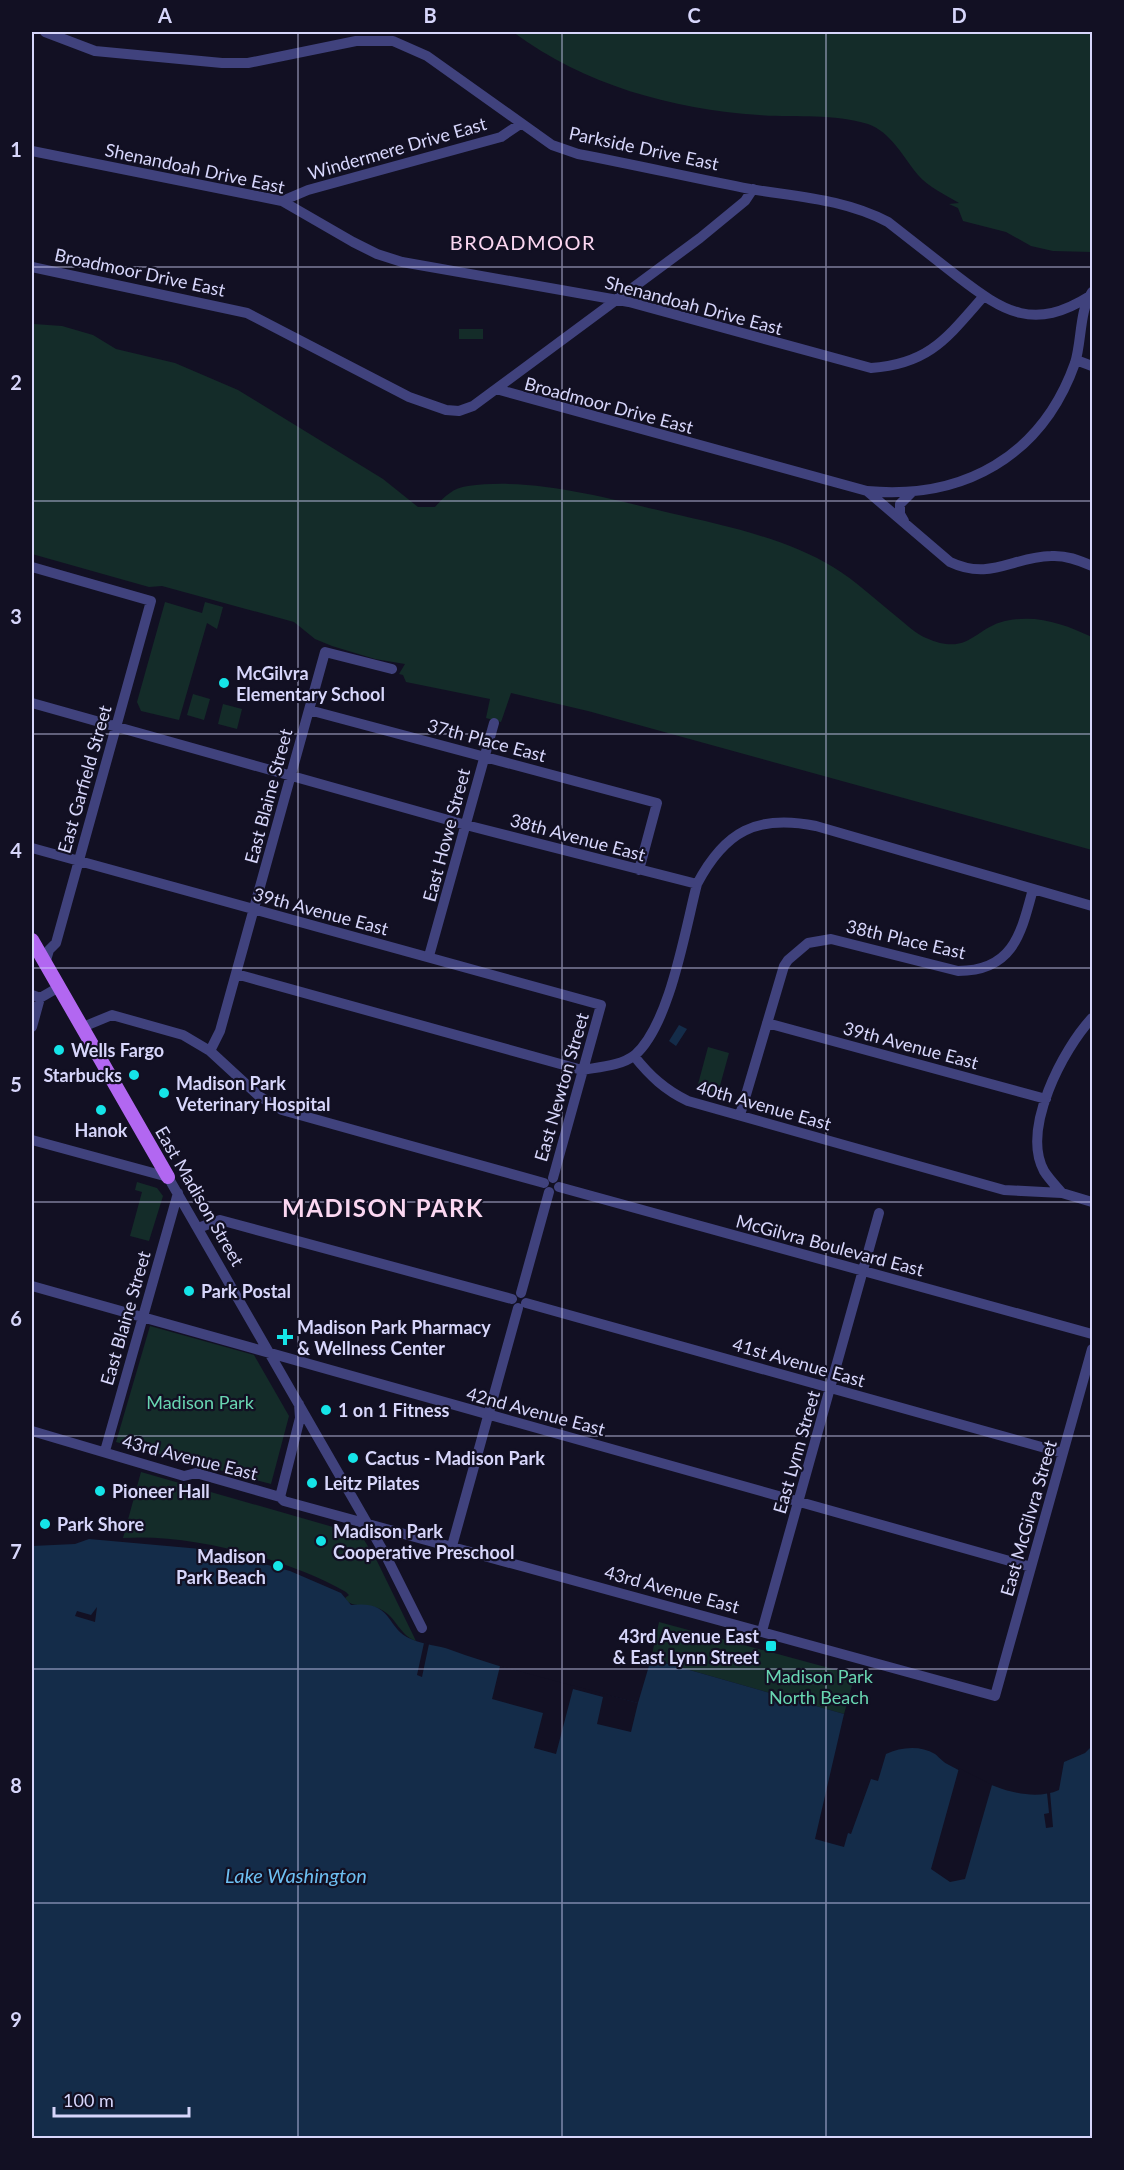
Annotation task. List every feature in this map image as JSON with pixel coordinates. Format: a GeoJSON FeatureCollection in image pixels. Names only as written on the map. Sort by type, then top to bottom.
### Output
{"type":"FeatureCollection","features":[{"type":"Feature","properties":{"kind":"main road","name":"East Madison Street"},"geometry":{"type":"LineString","coordinates":[[32,940],[168,1177]]}},
{"type":"Feature","properties":{"kind":"street","name":"Parkside Drive East"},"geometry":{"type":"LineString","coordinates":[[45,32],[107,54],[222,63],[248,63],[356,40],[393,41],[427,56],[552,145],[578,154],[753,189],[819,198],[870,213],[888,222],[983,297],[1016,314],[1032,316],[1070,309],[1091,294]]}},
{"type":"Feature","properties":{"kind":"street","name":"Windermere Drive East"},"geometry":{"type":"LineString","coordinates":[[282,201],[308,190],[501,137],[520,124]]}},
{"type":"Feature","properties":{"kind":"street","name":"Shenandoah Drive East"},"geometry":{"type":"LineString","coordinates":[[32,151],[282,201],[353,242],[394,260],[615,300],[872,369],[897,366],[922,357],[944,340],[983,297]]}},
{"type":"Feature","properties":{"kind":"street"},"geometry":{"type":"LineString","coordinates":[[496,389],[700,238],[745,201],[753,189]]}},
{"type":"Feature","properties":{"kind":"street","name":"Broadmoor Drive East"},"geometry":{"type":"LineString","coordinates":[[32,267],[247,313],[409,397],[436,408],[459,411],[473,406],[496,389],[867,491],[912,492],[939,488],[969,478],[999,463],[1018,449],[1050,414],[1065,390],[1076,360],[1091,294]]}},
{"type":"Feature","properties":{"kind":"street"},"geometry":{"type":"LineString","coordinates":[[1076,360],[1092,366]]}},
{"type":"Feature","properties":{"kind":"street"},"geometry":{"type":"LineString","coordinates":[[867,491],[950,562],[966,569],[985,571],[1053,556],[1075,559],[1092,566]]}},
{"type":"Feature","properties":{"kind":"street"},"geometry":{"type":"LineString","coordinates":[[905,523],[900,514],[900,504],[912,492]]}},
{"type":"Feature","properties":{"kind":"street","name":"East Garfield Street"},"geometry":{"type":"LineString","coordinates":[[32,567],[151,601],[56,943],[49,950],[45,964]]}},
{"type":"Feature","properties":{"kind":"street","name":"East Blaine Street"},"geometry":{"type":"LineString","coordinates":[[210,1051],[220,1030],[325,652],[392,669]]}},
{"type":"Feature","properties":{"kind":"street","name":"38th Avenue East"},"geometry":{"type":"LineString","coordinates":[[32,703],[466,825],[698,884]]}},
{"type":"Feature","properties":{"kind":"street","name":"37th Place East"},"geometry":{"type":"LineString","coordinates":[[309,710],[657,802],[639,870]]}},
{"type":"Feature","properties":{"kind":"street","name":"East Howe Street"},"geometry":{"type":"LineString","coordinates":[[429,956],[494,723]]}},
{"type":"Feature","properties":{"kind":"street"},"geometry":{"type":"LineString","coordinates":[[236,974],[582,1070],[613,1064],[634,1056],[652,1032],[666,1004],[698,884],[712,858],[736,835],[756,825],[780,822],[816,826],[1092,906]]}},
{"type":"Feature","properties":{"kind":"street","name":"39th Avenue East"},"geometry":{"type":"LineString","coordinates":[[32,848],[601,1005]]}},
{"type":"Feature","properties":{"kind":"street","name":"38th Place East"},"geometry":{"type":"LineString","coordinates":[[767,1023],[784,966],[798,950],[814,941],[831,939],[958,971],[973,971],[994,962],[1013,947],[1022,931],[1033,890]]}},
{"type":"Feature","properties":{"kind":"street"},"geometry":{"type":"LineString","coordinates":[[32,1027],[35,997],[59,987]]}},
{"type":"Feature","properties":{"kind":"street","name":"East Newton Street"},"geometry":{"type":"LineString","coordinates":[[452,1546],[601,1005]]}},
{"type":"Feature","properties":{"kind":"street","name":"McGilvra Boulevard East"},"geometry":{"type":"LineString","coordinates":[[83,1027],[100,1017],[112,1015],[183,1035],[210,1051],[259,1096],[282,1110],[1092,1334]]}},
{"type":"Feature","properties":{"kind":"street"},"geometry":{"type":"LineString","coordinates":[[1062,1193],[1044,1170],[1038,1151],[1046,1099],[1057,1070],[1073,1042],[1092,1018]]}},
{"type":"Feature","properties":{"kind":"street"},"geometry":{"type":"LineString","coordinates":[[741,1115],[767,1023]]}},
{"type":"Feature","properties":{"kind":"street","name":"39th Avenue East"},"geometry":{"type":"LineString","coordinates":[[767,1023],[1046,1099]]}},
{"type":"Feature","properties":{"kind":"street","name":"40th Avenue East"},"geometry":{"type":"LineString","coordinates":[[634,1056],[646,1072],[676,1095],[688,1101],[1004,1190],[1062,1193],[1092,1202]]}},
{"type":"Feature","properties":{"kind":"street"},"geometry":{"type":"LineString","coordinates":[[32,1140],[168,1177]]}},
{"type":"Feature","properties":{"kind":"street","name":"East Madison Street"},"geometry":{"type":"LineString","coordinates":[[168,1177],[386,1556],[422,1628]]}},
{"type":"Feature","properties":{"kind":"street","name":"East Blaine Street"},"geometry":{"type":"LineString","coordinates":[[105,1451],[178,1193]]}},
{"type":"Feature","properties":{"kind":"street","name":"East Lynn Street"},"geometry":{"type":"LineString","coordinates":[[762,1631],[879,1213]]}},
{"type":"Feature","properties":{"kind":"street","name":"41st Avenue East"},"geometry":{"type":"LineString","coordinates":[[198,1228],[220,1220],[1063,1453]]}},
{"type":"Feature","properties":{"kind":"street","name":"42nd Avenue East"},"geometry":{"type":"LineString","coordinates":[[32,1286],[267,1350],[291,1360],[1031,1567]]}},
{"type":"Feature","properties":{"kind":"street","name":"East McGilvra Street"},"geometry":{"type":"LineString","coordinates":[[995,1696],[1092,1349]]}},
{"type":"Feature","properties":{"kind":"street"},"geometry":{"type":"LineString","coordinates":[[280,1497],[300,1418],[298,1401]]}},
{"type":"Feature","properties":{"kind":"street","name":"43rd Avenue East"},"geometry":{"type":"LineString","coordinates":[[32,1431],[184,1476],[196,1473],[280,1497],[284,1501],[995,1696]]}},
{"type":"Feature","properties":{"kind":"street"},"geometry":{"type":"LineString","coordinates":[[296,1436],[317,1435]]}},
{"type":"Feature","properties":{"kind":"street"},"geometry":{"type":"LineString","coordinates":[[339,1516],[349,1508],[350,1496]]}},
{"type":"Feature","properties":{"kind":"green space"},"geometry":{"type":"Polygon","coordinates":[[[513,32],[1092,32],[1092,252],[1053,251],[1031,246],[1006,232],[963,221],[958,208],[949,204],[959,203],[922,179],[890,139],[868,124],[841,118],[726,112],[662,100],[599,80],[540,51],[513,32]]]}},
{"type":"Feature","properties":{"kind":"green space"},"geometry":{"type":"Polygon","coordinates":[[[32,325],[62,326],[93,335],[116,349],[175,363],[238,390],[383,479],[418,507],[435,507],[450,493],[468,486],[518,484],[570,490],[732,528],[795,548],[841,572],[915,631],[940,643],[962,643],[994,625],[1017,619],[1050,622],[1092,637],[1092,850],[588,711],[511,693],[501,722],[486,718],[490,699],[406,682],[403,675],[399,674],[405,664],[375,659],[332,646],[315,639],[294,622],[162,586],[149,587],[32,554],[32,325]]]}},
{"type":"Feature","properties":{"kind":"green space"},"geometry":{"type":"Polygon","coordinates":[[[459,329],[483,329],[483,339],[459,339],[459,329]]]}},
{"type":"Feature","properties":{"kind":"green space"},"geometry":{"type":"Polygon","coordinates":[[[165,602],[202,613],[205,602],[223,607],[217,629],[207,623],[179,720],[141,711],[137,702],[165,602]]]}},
{"type":"Feature","properties":{"kind":"green space"},"geometry":{"type":"Polygon","coordinates":[[[193,694],[210,699],[204,720],[187,715],[193,694]]]}},
{"type":"Feature","properties":{"kind":"green space"},"geometry":{"type":"Polygon","coordinates":[[[223,704],[242,709],[237,729],[218,724],[223,704]]]}},
{"type":"Feature","properties":{"kind":"green space"},"geometry":{"type":"Polygon","coordinates":[[[708,1047],[729,1053],[718,1093],[697,1088],[708,1047]]]}},
{"type":"Feature","properties":{"kind":"green space"},"geometry":{"type":"Polygon","coordinates":[[[137,1182],[157,1188],[163,1196],[149,1241],[130,1236],[142,1192],[135,1190],[137,1182]]]}},
{"type":"Feature","properties":{"kind":"green space","name":"Madison Park"},"geometry":{"type":"Polygon","coordinates":[[[150,1326],[254,1355],[289,1416],[271,1484],[116,1442],[150,1326]]]}},
{"type":"Feature","properties":{"kind":"green space"},"geometry":{"type":"Polygon","coordinates":[[[141,1472],[361,1535],[377,1561],[416,1641],[405,1634],[390,1616],[376,1607],[351,1604],[345,1598],[349,1595],[346,1592],[323,1580],[268,1559],[208,1544],[178,1540],[123,1538],[141,1472]]]}},
{"type":"Feature","properties":{"kind":"green space","name":"Madison Park North Beach"},"geometry":{"type":"Polygon","coordinates":[[[659,1622],[855,1675],[844,1714],[651,1659],[659,1622]]]}},
{"type":"Feature","properties":{"kind":"water"},"geometry":{"type":"Polygon","coordinates":[[[679,1025],[687,1029],[676,1046],[669,1041],[679,1025]]]}},
{"type":"Feature","properties":{"kind":"water","name":"Lake Washington"},"geometry":{"type":"Polygon","coordinates":[[[89,1539],[212,1550],[290,1571],[341,1593],[351,1605],[375,1607],[382,1611],[403,1634],[416,1641],[446,1648],[544,1679],[638,1703],[651,1659],[844,1714],[815,1839],[844,1847],[871,1779],[878,1781],[886,1754],[910,1748],[923,1749],[935,1754],[947,1764],[988,1784],[1032,1795],[1059,1790],[1064,1762],[1085,1753],[1092,1746],[1092,2138],[32,2138],[32,1546],[75,1544],[89,1539]]]}},
{"type":"Feature","properties":{"kind":"pier"},"geometry":{"type":"Polygon","coordinates":[[[97,1607],[95,1622],[75,1616],[77,1611],[91,1615],[97,1607]]]}},
{"type":"Feature","properties":{"kind":"pier"},"geometry":{"type":"Polygon","coordinates":[[[424,1643],[429,1644],[422,1677],[417,1675],[424,1643]]]}},
{"type":"Feature","properties":{"kind":"pier"},"geometry":{"type":"Polygon","coordinates":[[[500,1666],[638,1703],[631,1732],[597,1724],[603,1697],[573,1689],[556,1754],[534,1748],[543,1713],[492,1699],[500,1666]]]}},
{"type":"Feature","properties":{"kind":"pier"},"geometry":{"type":"Polygon","coordinates":[[[959,1768],[992,1785],[965,1879],[950,1882],[931,1869],[959,1768]]]}},
{"type":"Feature","properties":{"kind":"pier"},"geometry":{"type":"Polygon","coordinates":[[[1050,1792],[1053,1827],[1046,1828],[1044,1814],[1049,1813],[1047,1793],[1050,1792]]]}},
{"type":"Feature","properties":{"kind":"place","name":"McGilvra Elementary School"},"geometry":{"type":"Point","coordinates":[224,683]}},
{"type":"Feature","properties":{"kind":"place","name":"Wells Fargo"},"geometry":{"type":"Point","coordinates":[59,1050]}},
{"type":"Feature","properties":{"kind":"place","name":"Starbucks"},"geometry":{"type":"Point","coordinates":[134,1075]}},
{"type":"Feature","properties":{"kind":"place","name":"Madison Park Veterinary Hospital"},"geometry":{"type":"Point","coordinates":[164,1093]}},
{"type":"Feature","properties":{"kind":"place","name":"Hanok"},"geometry":{"type":"Point","coordinates":[101,1110]}},
{"type":"Feature","properties":{"kind":"place","name":"Park Postal"},"geometry":{"type":"Point","coordinates":[189,1291]}},
{"type":"Feature","properties":{"kind":"place","name":"Madison Park Pharmacy & Wellness Center"},"geometry":{"type":"Point","coordinates":[285,1337]}},
{"type":"Feature","properties":{"kind":"place","name":"1 on 1 Fitness"},"geometry":{"type":"Point","coordinates":[326,1410]}},
{"type":"Feature","properties":{"kind":"place","name":"Cactus - Madison Park"},"geometry":{"type":"Point","coordinates":[353,1458]}},
{"type":"Feature","properties":{"kind":"place","name":"Leitz Pilates"},"geometry":{"type":"Point","coordinates":[312,1483]}},
{"type":"Feature","properties":{"kind":"place","name":"Pioneer Hall"},"geometry":{"type":"Point","coordinates":[100,1491]}},
{"type":"Feature","properties":{"kind":"place","name":"Park Shore"},"geometry":{"type":"Point","coordinates":[45,1524]}},
{"type":"Feature","properties":{"kind":"place","name":"Madison Park Cooperative Preschool"},"geometry":{"type":"Point","coordinates":[321,1541]}},
{"type":"Feature","properties":{"kind":"place","name":"Madison Park Beach"},"geometry":{"type":"Point","coordinates":[278,1566]}},
{"type":"Feature","properties":{"kind":"place","name":"43rd Avenue East & East Lynn Street"},"geometry":{"type":"Point","coordinates":[771,1646]}},
{"type":"Feature","properties":{"kind":"district","name":"BROADMOOR"},"geometry":{"type":"Point","coordinates":[523,242]}},
{"type":"Feature","properties":{"kind":"district","name":"MADISON PARK"},"geometry":{"type":"Point","coordinates":[383,1207]}}]}
